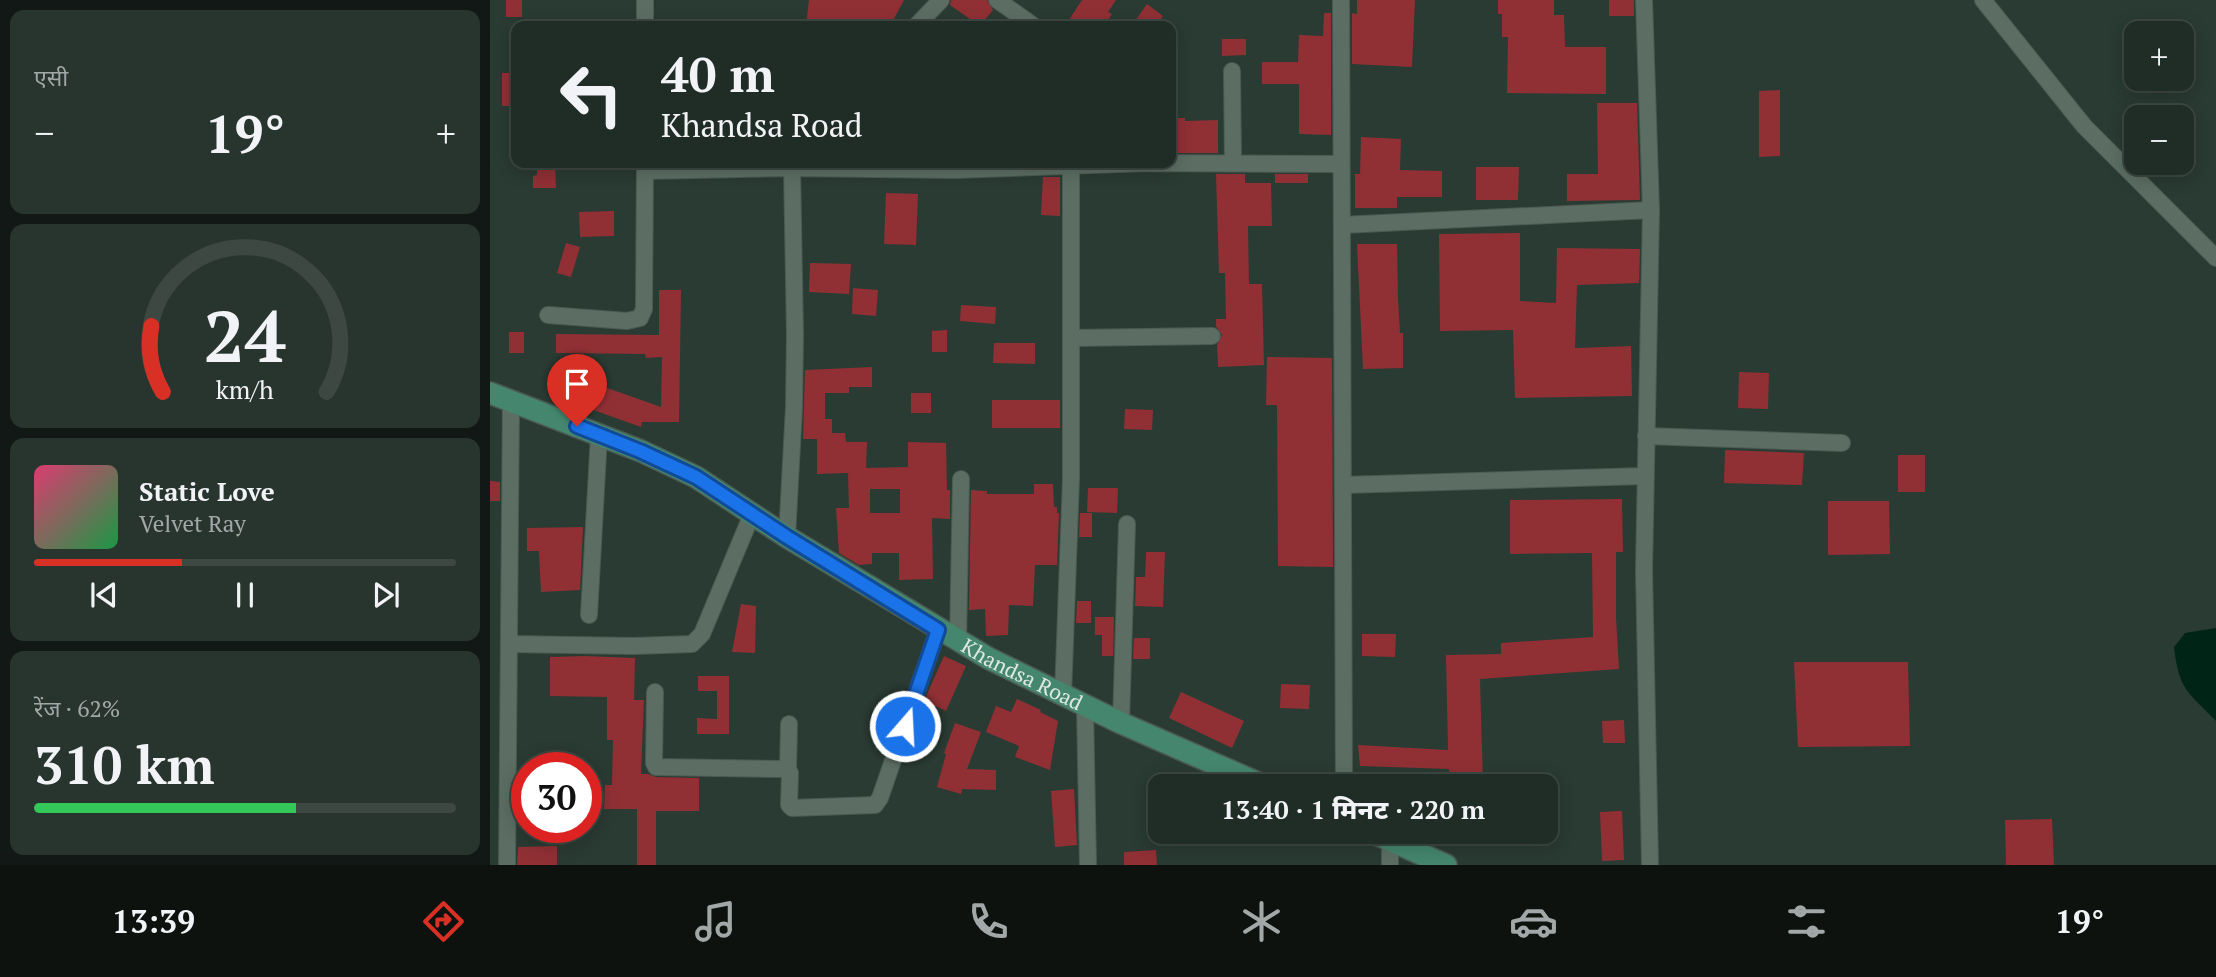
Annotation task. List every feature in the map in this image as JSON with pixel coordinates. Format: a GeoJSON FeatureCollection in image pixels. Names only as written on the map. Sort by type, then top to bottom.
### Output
{"type":"FeatureCollection","features":[{"type":"Feature","properties":{"kind":"street"},"geometry":{"type":"LineString","coordinates":[[645,0],[645,21]]}},
{"type":"Feature","properties":{"kind":"street"},"geometry":{"type":"LineString","coordinates":[[921,21],[941,0]]}},
{"type":"Feature","properties":{"kind":"street"},"geometry":{"type":"LineString","coordinates":[[997,0],[1027,21]]}},
{"type":"Feature","properties":{"kind":"street"},"geometry":{"type":"LineString","coordinates":[[1341,0],[1344,774]]}},
{"type":"Feature","properties":{"kind":"street"},"geometry":{"type":"LineString","coordinates":[[1644,0],[1651,210],[1644,476],[1650,865]]}},
{"type":"Feature","properties":{"kind":"street"},"geometry":{"type":"LineString","coordinates":[[1987,1],[2090,133],[2216,258]]}},
{"type":"Feature","properties":{"kind":"street"},"geometry":{"type":"LineString","coordinates":[[1232,71],[1233,163]]}},
{"type":"Feature","properties":{"kind":"street"},"geometry":{"type":"LineString","coordinates":[[1176,163],[1341,164]]}},
{"type":"Feature","properties":{"kind":"street"},"geometry":{"type":"LineString","coordinates":[[548,315],[627,321],[640,318],[644,309],[645,168]]}},
{"type":"Feature","properties":{"kind":"street"},"geometry":{"type":"LineString","coordinates":[[787,537],[795,335],[792,168]]}},
{"type":"Feature","properties":{"kind":"street"},"geometry":{"type":"LineString","coordinates":[[901,168],[1014,168]]}},
{"type":"Feature","properties":{"kind":"street"},"geometry":{"type":"LineString","coordinates":[[1063,695],[1071,480],[1071,168]]}},
{"type":"Feature","properties":{"kind":"street"},"geometry":{"type":"LineString","coordinates":[[1342,225],[1651,210]]}},
{"type":"Feature","properties":{"kind":"street"},"geometry":{"type":"LineString","coordinates":[[1072,338],[1212,336]]}},
{"type":"Feature","properties":{"kind":"street","name":"Khandsa Road"},"geometry":{"type":"LineString","coordinates":[[490,393],[696,477],[787,537],[958,642],[1121,723],[1238,774]]}},
{"type":"Feature","properties":{"kind":"street"},"geometry":{"type":"LineString","coordinates":[[507,865],[498,812],[510,644],[511,401]]}},
{"type":"Feature","properties":{"kind":"street"},"geometry":{"type":"LineString","coordinates":[[589,615],[598,435]]}},
{"type":"Feature","properties":{"kind":"street"},"geometry":{"type":"LineString","coordinates":[[1646,436],[1842,443]]}},
{"type":"Feature","properties":{"kind":"street"},"geometry":{"type":"LineString","coordinates":[[1343,485],[1644,476]]}},
{"type":"Feature","properties":{"kind":"street"},"geometry":{"type":"LineString","coordinates":[[958,642],[961,479]]}},
{"type":"Feature","properties":{"kind":"street"},"geometry":{"type":"LineString","coordinates":[[510,644],[692,644],[702,634],[752,514]]}},
{"type":"Feature","properties":{"kind":"street"},"geometry":{"type":"LineString","coordinates":[[1121,723],[1127,524]]}},
{"type":"Feature","properties":{"kind":"street"},"geometry":{"type":"LineString","coordinates":[[789,724],[789,805],[792,808],[874,805],[880,798],[938,630]]}},
{"type":"Feature","properties":{"kind":"street"},"geometry":{"type":"LineString","coordinates":[[655,692],[656,767],[788,770]]}},
{"type":"Feature","properties":{"kind":"street"},"geometry":{"type":"LineString","coordinates":[[1085,706],[1088,865]]}},
{"type":"Feature","properties":{"kind":"street"},"geometry":{"type":"LineString","coordinates":[[1390,844],[1390,865]]}},
{"type":"Feature","properties":{"kind":"street"},"geometry":{"type":"LineString","coordinates":[[1399,844],[1446,865]]}},
{"type":"Feature","properties":{"kind":"shaded area"},"geometry":{"type":"Polygon","coordinates":[[[2216,628],[2216,721],[2186,689],[2174,647],[2185,633],[2216,628]]]}},
{"type":"Feature","properties":{"kind":"building"},"geometry":{"type":"Polygon","coordinates":[[[506,0],[522,0],[522,17],[506,17],[506,0]]]}},
{"type":"Feature","properties":{"kind":"building"},"geometry":{"type":"Polygon","coordinates":[[[809,0],[904,0],[893,21],[807,21],[809,0]]]}},
{"type":"Feature","properties":{"kind":"building"},"geometry":{"type":"Polygon","coordinates":[[[951,0],[987,0],[993,10],[984,21],[973,21],[950,5],[951,0]]]}},
{"type":"Feature","properties":{"kind":"building"},"geometry":{"type":"Polygon","coordinates":[[[1082,0],[1116,0],[1108,12],[1112,14],[1107,21],[1068,21],[1082,0]]]}},
{"type":"Feature","properties":{"kind":"building"},"geometry":{"type":"Polygon","coordinates":[[[1357,0],[1415,0],[1412,67],[1352,64],[1352,13],[1357,14],[1357,0]]]}},
{"type":"Feature","properties":{"kind":"building"},"geometry":{"type":"Polygon","coordinates":[[[1498,0],[1554,0],[1554,15],[1564,15],[1565,47],[1606,47],[1606,94],[1507,93],[1508,37],[1502,37],[1502,14],[1498,14],[1498,0]]]}},
{"type":"Feature","properties":{"kind":"building"},"geometry":{"type":"Polygon","coordinates":[[[1609,0],[1634,0],[1634,16],[1609,16],[1609,0]]]}},
{"type":"Feature","properties":{"kind":"building"},"geometry":{"type":"Polygon","coordinates":[[[1147,4],[1163,16],[1159,21],[1135,21],[1147,4]]]}},
{"type":"Feature","properties":{"kind":"building"},"geometry":{"type":"Polygon","coordinates":[[[1324,13],[1331,13],[1331,135],[1299,134],[1299,84],[1262,84],[1262,62],[1298,62],[1299,35],[1323,36],[1324,13]]]}},
{"type":"Feature","properties":{"kind":"building"},"geometry":{"type":"Polygon","coordinates":[[[1222,39],[1246,39],[1246,55],[1222,56],[1222,39]]]}},
{"type":"Feature","properties":{"kind":"building"},"geometry":{"type":"Polygon","coordinates":[[[502,73],[511,73],[511,106],[502,106],[502,73]]]}},
{"type":"Feature","properties":{"kind":"building"},"geometry":{"type":"Polygon","coordinates":[[[1780,90],[1780,156],[1759,157],[1759,91],[1780,90]]]}},
{"type":"Feature","properties":{"kind":"building"},"geometry":{"type":"Polygon","coordinates":[[[1597,103],[1637,103],[1640,200],[1567,201],[1567,174],[1598,174],[1597,103]]]}},
{"type":"Feature","properties":{"kind":"building"},"geometry":{"type":"Polygon","coordinates":[[[1176,118],[1185,118],[1185,121],[1218,120],[1218,153],[1176,153],[1176,118]]]}},
{"type":"Feature","properties":{"kind":"building"},"geometry":{"type":"Polygon","coordinates":[[[1361,137],[1401,139],[1400,170],[1442,171],[1442,197],[1397,197],[1397,208],[1355,208],[1355,174],[1360,174],[1361,137]]]}},
{"type":"Feature","properties":{"kind":"building"},"geometry":{"type":"Polygon","coordinates":[[[1476,167],[1519,167],[1518,200],[1476,200],[1476,167]]]}},
{"type":"Feature","properties":{"kind":"building"},"geometry":{"type":"Polygon","coordinates":[[[537,168],[555,168],[556,188],[533,188],[533,176],[537,175],[537,168]]]}},
{"type":"Feature","properties":{"kind":"building"},"geometry":{"type":"Polygon","coordinates":[[[1216,174],[1245,174],[1245,183],[1271,183],[1272,226],[1248,226],[1249,284],[1262,284],[1264,365],[1218,367],[1217,345],[1222,335],[1216,326],[1216,319],[1226,319],[1225,273],[1219,273],[1216,174]]]}},
{"type":"Feature","properties":{"kind":"building"},"geometry":{"type":"Polygon","coordinates":[[[1275,174],[1308,174],[1308,183],[1275,183],[1275,174]]]}},
{"type":"Feature","properties":{"kind":"building"},"geometry":{"type":"Polygon","coordinates":[[[1043,177],[1060,177],[1060,216],[1041,215],[1043,177]]]}},
{"type":"Feature","properties":{"kind":"building"},"geometry":{"type":"Polygon","coordinates":[[[886,193],[918,194],[916,245],[884,244],[886,193]]]}},
{"type":"Feature","properties":{"kind":"building"},"geometry":{"type":"Polygon","coordinates":[[[614,211],[614,236],[580,237],[579,212],[614,211]]]}},
{"type":"Feature","properties":{"kind":"building"},"geometry":{"type":"Polygon","coordinates":[[[1520,233],[1520,301],[1556,303],[1557,248],[1640,249],[1639,283],[1577,285],[1575,348],[1631,346],[1632,396],[1515,398],[1513,330],[1440,331],[1439,234],[1520,233]]]}},
{"type":"Feature","properties":{"kind":"building"},"geometry":{"type":"Polygon","coordinates":[[[566,243],[580,247],[571,277],[557,273],[566,243]]]}},
{"type":"Feature","properties":{"kind":"building"},"geometry":{"type":"Polygon","coordinates":[[[1357,244],[1397,244],[1403,368],[1363,369],[1357,244]]]}},
{"type":"Feature","properties":{"kind":"building"},"geometry":{"type":"Polygon","coordinates":[[[810,263],[851,264],[849,294],[809,292],[810,263]]]}},
{"type":"Feature","properties":{"kind":"building"},"geometry":{"type":"Polygon","coordinates":[[[853,288],[878,290],[876,316],[852,314],[853,288]]]}},
{"type":"Feature","properties":{"kind":"building"},"geometry":{"type":"Polygon","coordinates":[[[659,290],[681,290],[679,422],[642,422],[641,427],[554,396],[562,372],[661,407],[662,357],[646,358],[645,354],[556,353],[556,334],[659,335],[659,290]]]}},
{"type":"Feature","properties":{"kind":"building"},"geometry":{"type":"Polygon","coordinates":[[[961,305],[996,307],[995,324],[960,321],[961,305]]]}},
{"type":"Feature","properties":{"kind":"building"},"geometry":{"type":"Polygon","coordinates":[[[947,330],[947,352],[932,352],[932,331],[947,330]]]}},
{"type":"Feature","properties":{"kind":"building"},"geometry":{"type":"Polygon","coordinates":[[[509,332],[524,332],[524,353],[509,353],[509,332]]]}},
{"type":"Feature","properties":{"kind":"building"},"geometry":{"type":"Polygon","coordinates":[[[994,343],[1035,343],[1035,364],[993,363],[994,343]]]}},
{"type":"Feature","properties":{"kind":"building"},"geometry":{"type":"Polygon","coordinates":[[[1267,357],[1332,358],[1333,567],[1278,566],[1277,405],[1266,405],[1267,357]]]}},
{"type":"Feature","properties":{"kind":"building"},"geometry":{"type":"Polygon","coordinates":[[[872,367],[872,387],[849,387],[849,393],[825,393],[825,419],[832,419],[832,433],[845,433],[846,442],[867,442],[866,468],[908,467],[908,442],[946,443],[950,519],[932,518],[933,579],[899,580],[899,553],[872,553],[872,564],[859,565],[839,553],[836,508],[849,508],[848,473],[817,474],[817,439],[803,439],[805,370],[872,367]],[[870,489],[870,513],[900,513],[900,489],[870,489]]]}},
{"type":"Feature","properties":{"kind":"building"},"geometry":{"type":"Polygon","coordinates":[[[1739,372],[1769,373],[1768,409],[1738,408],[1739,372]]]}},
{"type":"Feature","properties":{"kind":"building"},"geometry":{"type":"Polygon","coordinates":[[[911,393],[931,393],[931,413],[911,413],[911,393]]]}},
{"type":"Feature","properties":{"kind":"building"},"geometry":{"type":"Polygon","coordinates":[[[992,400],[1060,400],[1060,428],[992,428],[992,400]]]}},
{"type":"Feature","properties":{"kind":"building"},"geometry":{"type":"Polygon","coordinates":[[[1125,409],[1153,410],[1152,430],[1124,429],[1125,409]]]}},
{"type":"Feature","properties":{"kind":"building"},"geometry":{"type":"Polygon","coordinates":[[[1725,450],[1804,453],[1802,485],[1724,483],[1725,450]]]}},
{"type":"Feature","properties":{"kind":"building"},"geometry":{"type":"Polygon","coordinates":[[[1898,455],[1925,455],[1925,492],[1898,492],[1898,455]]]}},
{"type":"Feature","properties":{"kind":"building"},"geometry":{"type":"Polygon","coordinates":[[[490,481],[500,482],[500,501],[490,501],[490,481]]]}},
{"type":"Feature","properties":{"kind":"building"},"geometry":{"type":"Polygon","coordinates":[[[1034,484],[1053,484],[1054,507],[1057,507],[1059,513],[1057,565],[1035,565],[1033,606],[1009,605],[1008,635],[986,636],[985,609],[969,610],[971,490],[987,491],[987,494],[1034,494],[1034,484]]]}},
{"type":"Feature","properties":{"kind":"building"},"geometry":{"type":"Polygon","coordinates":[[[1088,488],[1118,488],[1117,513],[1087,512],[1088,488]]]}},
{"type":"Feature","properties":{"kind":"building"},"geometry":{"type":"Polygon","coordinates":[[[1622,499],[1623,552],[1616,552],[1619,669],[1480,679],[1483,774],[1449,774],[1449,769],[1360,766],[1358,745],[1448,750],[1446,655],[1501,654],[1501,643],[1593,637],[1592,553],[1510,554],[1510,500],[1622,499]]]}},
{"type":"Feature","properties":{"kind":"building"},"geometry":{"type":"Polygon","coordinates":[[[1828,501],[1889,501],[1890,554],[1828,555],[1828,501]]]}},
{"type":"Feature","properties":{"kind":"building"},"geometry":{"type":"Polygon","coordinates":[[[1080,513],[1092,513],[1092,537],[1079,537],[1080,513]]]}},
{"type":"Feature","properties":{"kind":"building"},"geometry":{"type":"Polygon","coordinates":[[[583,527],[580,590],[541,592],[539,551],[527,551],[527,528],[583,527]]]}},
{"type":"Feature","properties":{"kind":"building"},"geometry":{"type":"Polygon","coordinates":[[[1146,552],[1165,552],[1163,607],[1135,606],[1136,577],[1145,577],[1146,552]]]}},
{"type":"Feature","properties":{"kind":"building"},"geometry":{"type":"Polygon","coordinates":[[[1077,601],[1091,601],[1091,623],[1076,623],[1077,601]]]}},
{"type":"Feature","properties":{"kind":"building"},"geometry":{"type":"Polygon","coordinates":[[[741,604],[756,606],[755,653],[732,652],[741,604]]]}},
{"type":"Feature","properties":{"kind":"building"},"geometry":{"type":"Polygon","coordinates":[[[1095,617],[1114,617],[1113,656],[1102,656],[1102,635],[1095,635],[1095,617]]]}},
{"type":"Feature","properties":{"kind":"building"},"geometry":{"type":"Polygon","coordinates":[[[1362,634],[1396,634],[1395,657],[1362,656],[1362,634]]]}},
{"type":"Feature","properties":{"kind":"building"},"geometry":{"type":"Polygon","coordinates":[[[1134,638],[1150,638],[1150,659],[1133,659],[1134,638]]]}},
{"type":"Feature","properties":{"kind":"building"},"geometry":{"type":"Polygon","coordinates":[[[944,656],[966,666],[946,711],[924,701],[944,656]]]}},
{"type":"Feature","properties":{"kind":"building"},"geometry":{"type":"Polygon","coordinates":[[[550,657],[635,658],[634,700],[644,700],[641,774],[699,778],[699,811],[656,811],[656,865],[637,865],[637,809],[604,809],[605,785],[612,785],[613,740],[607,740],[607,697],[550,696],[550,657]]]}},
{"type":"Feature","properties":{"kind":"building"},"geometry":{"type":"Polygon","coordinates":[[[1794,662],[1908,662],[1910,746],[1798,747],[1794,662]]]}},
{"type":"Feature","properties":{"kind":"building"},"geometry":{"type":"Polygon","coordinates":[[[698,676],[729,676],[729,734],[697,734],[697,718],[717,719],[717,691],[698,691],[698,676]]]}},
{"type":"Feature","properties":{"kind":"building"},"geometry":{"type":"Polygon","coordinates":[[[1281,684],[1310,685],[1309,709],[1280,708],[1281,684]]]}},
{"type":"Feature","properties":{"kind":"building"},"geometry":{"type":"Polygon","coordinates":[[[1181,692],[1244,721],[1232,748],[1169,718],[1181,692]]]}},
{"type":"Feature","properties":{"kind":"building"},"geometry":{"type":"Polygon","coordinates":[[[1017,699],[1058,721],[1050,770],[1015,757],[1019,746],[986,732],[996,706],[1011,712],[1017,699]]]}},
{"type":"Feature","properties":{"kind":"building"},"geometry":{"type":"Polygon","coordinates":[[[1624,720],[1625,743],[1603,743],[1602,721],[1624,720]]]}},
{"type":"Feature","properties":{"kind":"building"},"geometry":{"type":"Polygon","coordinates":[[[955,723],[981,732],[967,769],[996,770],[996,790],[962,789],[961,794],[937,787],[946,754],[944,753],[955,723]]]}},
{"type":"Feature","properties":{"kind":"building"},"geometry":{"type":"Polygon","coordinates":[[[1074,789],[1077,845],[1055,847],[1051,791],[1074,789]]]}},
{"type":"Feature","properties":{"kind":"building"},"geometry":{"type":"Polygon","coordinates":[[[1622,811],[1624,860],[1602,861],[1600,812],[1622,811]]]}},
{"type":"Feature","properties":{"kind":"building"},"geometry":{"type":"Polygon","coordinates":[[[2052,819],[2054,865],[2006,865],[2005,820],[2052,819]]]}},
{"type":"Feature","properties":{"kind":"building"},"geometry":{"type":"Polygon","coordinates":[[[557,846],[557,865],[517,865],[518,847],[557,846]]]}},
{"type":"Feature","properties":{"kind":"building"},"geometry":{"type":"Polygon","coordinates":[[[1156,850],[1157,865],[1124,865],[1124,852],[1156,850]]]}},
{"type":"Feature","properties":{"kind":"route"},"geometry":{"type":"LineString","coordinates":[[577,426],[696,477],[938,630],[905,726]]}}]}
